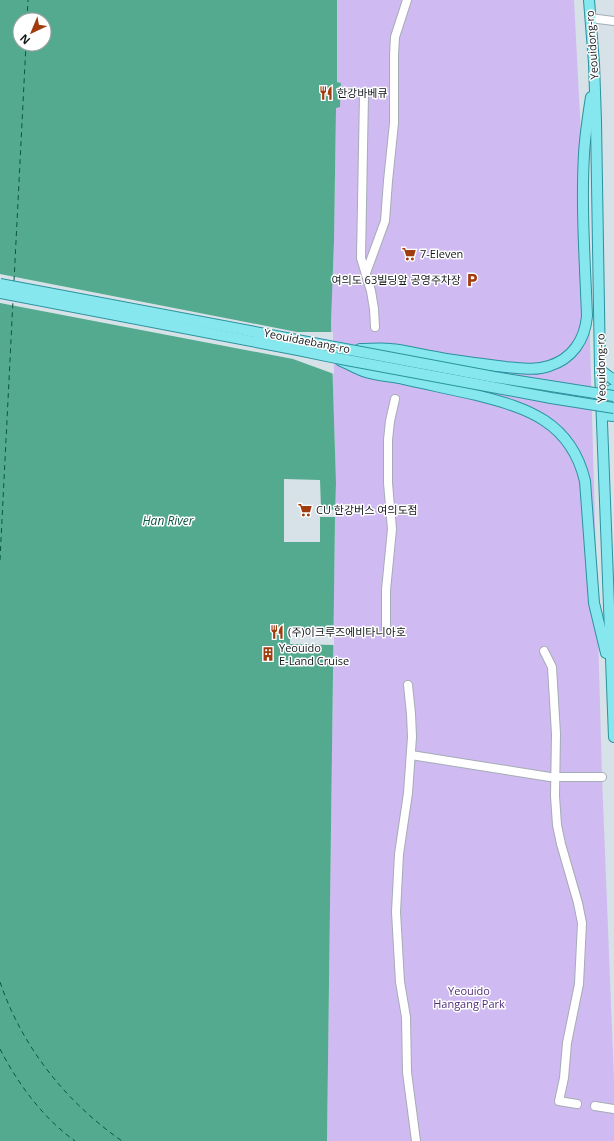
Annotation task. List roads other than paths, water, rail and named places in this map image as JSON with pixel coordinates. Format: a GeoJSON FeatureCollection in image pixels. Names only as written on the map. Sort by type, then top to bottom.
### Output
{"type":"FeatureCollection","features":[{"type":"Feature","properties":{"kind":"main road","name":"Yeouidong-ro"},"geometry":{"type":"LineString","coordinates":[[589,0],[594,63],[596,121],[600,370],[614,737]]}},
{"type":"Feature","properties":{"kind":"main road"},"geometry":{"type":"LineString","coordinates":[[347,349],[391,349],[474,364],[535,369],[547,367],[568,356],[579,343],[586,326],[587,307],[582,181],[594,63]]}},
{"type":"Feature","properties":{"kind":"main road","name":"Yeouidaebang-ro"},"geometry":{"type":"LineString","coordinates":[[0,284],[494,377],[614,396]]}},
{"type":"Feature","properties":{"kind":"main road"},"geometry":{"type":"LineString","coordinates":[[0,293],[336,358],[551,398],[614,408]]}},
{"type":"Feature","properties":{"kind":"main road"},"geometry":{"type":"LineString","coordinates":[[336,358],[364,371],[458,390],[506,402],[546,420],[566,439],[584,474],[594,603],[611,674]]}},
{"type":"Feature","properties":{"kind":"main road"},"geometry":{"type":"LineString","coordinates":[[600,370],[614,380]]}},
{"type":"Feature","properties":{"kind":"main road"},"geometry":{"type":"LineString","coordinates":[[601,394],[614,389]]}},
{"type":"Feature","properties":{"kind":"main road"},"geometry":{"type":"LineString","coordinates":[[602,415],[614,416]]}},
{"type":"Feature","properties":{"kind":"street"},"geometry":{"type":"LineString","coordinates":[[366,273],[385,221],[394,123],[395,37],[407,0]]}},
{"type":"Feature","properties":{"kind":"street"},"geometry":{"type":"LineString","coordinates":[[590,18],[614,21]]}},
{"type":"Feature","properties":{"kind":"street"},"geometry":{"type":"LineString","coordinates":[[364,94],[361,258],[373,303],[375,327]]}},
{"type":"Feature","properties":{"kind":"street"},"geometry":{"type":"LineString","coordinates":[[386,629],[386,590],[392,529],[388,483],[388,440],[390,421],[395,399]]}},
{"type":"Feature","properties":{"kind":"street"},"geometry":{"type":"LineString","coordinates":[[544,651],[552,667],[556,734],[555,809],[557,825],[582,923],[579,984],[567,1043],[564,1078],[559,1101],[577,1104]]}},
{"type":"Feature","properties":{"kind":"street"},"geometry":{"type":"LineString","coordinates":[[408,685],[412,737],[408,793],[399,854],[396,912],[400,982],[406,1017],[408,1072],[416,1141]]}},
{"type":"Feature","properties":{"kind":"street"},"geometry":{"type":"LineString","coordinates":[[411,755],[555,777],[602,777]]}},
{"type":"Feature","properties":{"kind":"street"},"geometry":{"type":"LineString","coordinates":[[595,1106],[614,1109]]}},
{"type":"Feature","properties":{"kind":"water","name":"Han River"},"geometry":{"type":"Polygon","coordinates":[[[0,0],[337,0],[337,82],[341,83],[340,107],[336,108],[331,324],[336,483],[327,1141],[0,1141],[0,0]]]}},
{"type":"Feature","properties":{"kind":"place","name":"한강바베큐"},"geometry":{"type":"Point","coordinates":[326,93]}},
{"type":"Feature","properties":{"kind":"place","name":"7-Eleven"},"geometry":{"type":"Point","coordinates":[409,254]}},
{"type":"Feature","properties":{"kind":"place","name":"여의도 63빌딩앞 공영주차장"},"geometry":{"type":"Point","coordinates":[472,280]}},
{"type":"Feature","properties":{"kind":"place","name":"CU 한강버스 여의도점"},"geometry":{"type":"Point","coordinates":[305,510]}},
{"type":"Feature","properties":{"kind":"place","name":"(주)이크루즈에비타니아호"},"geometry":{"type":"Point","coordinates":[277,632]}},
{"type":"Feature","properties":{"kind":"place","name":"Yeouido E-Land Cruise"},"geometry":{"type":"Point","coordinates":[268,654]}},
{"type":"Feature","properties":{"kind":"park label","name":"Yeouido Hangang Park"},"geometry":{"type":"Point","coordinates":[469,997]}}]}
